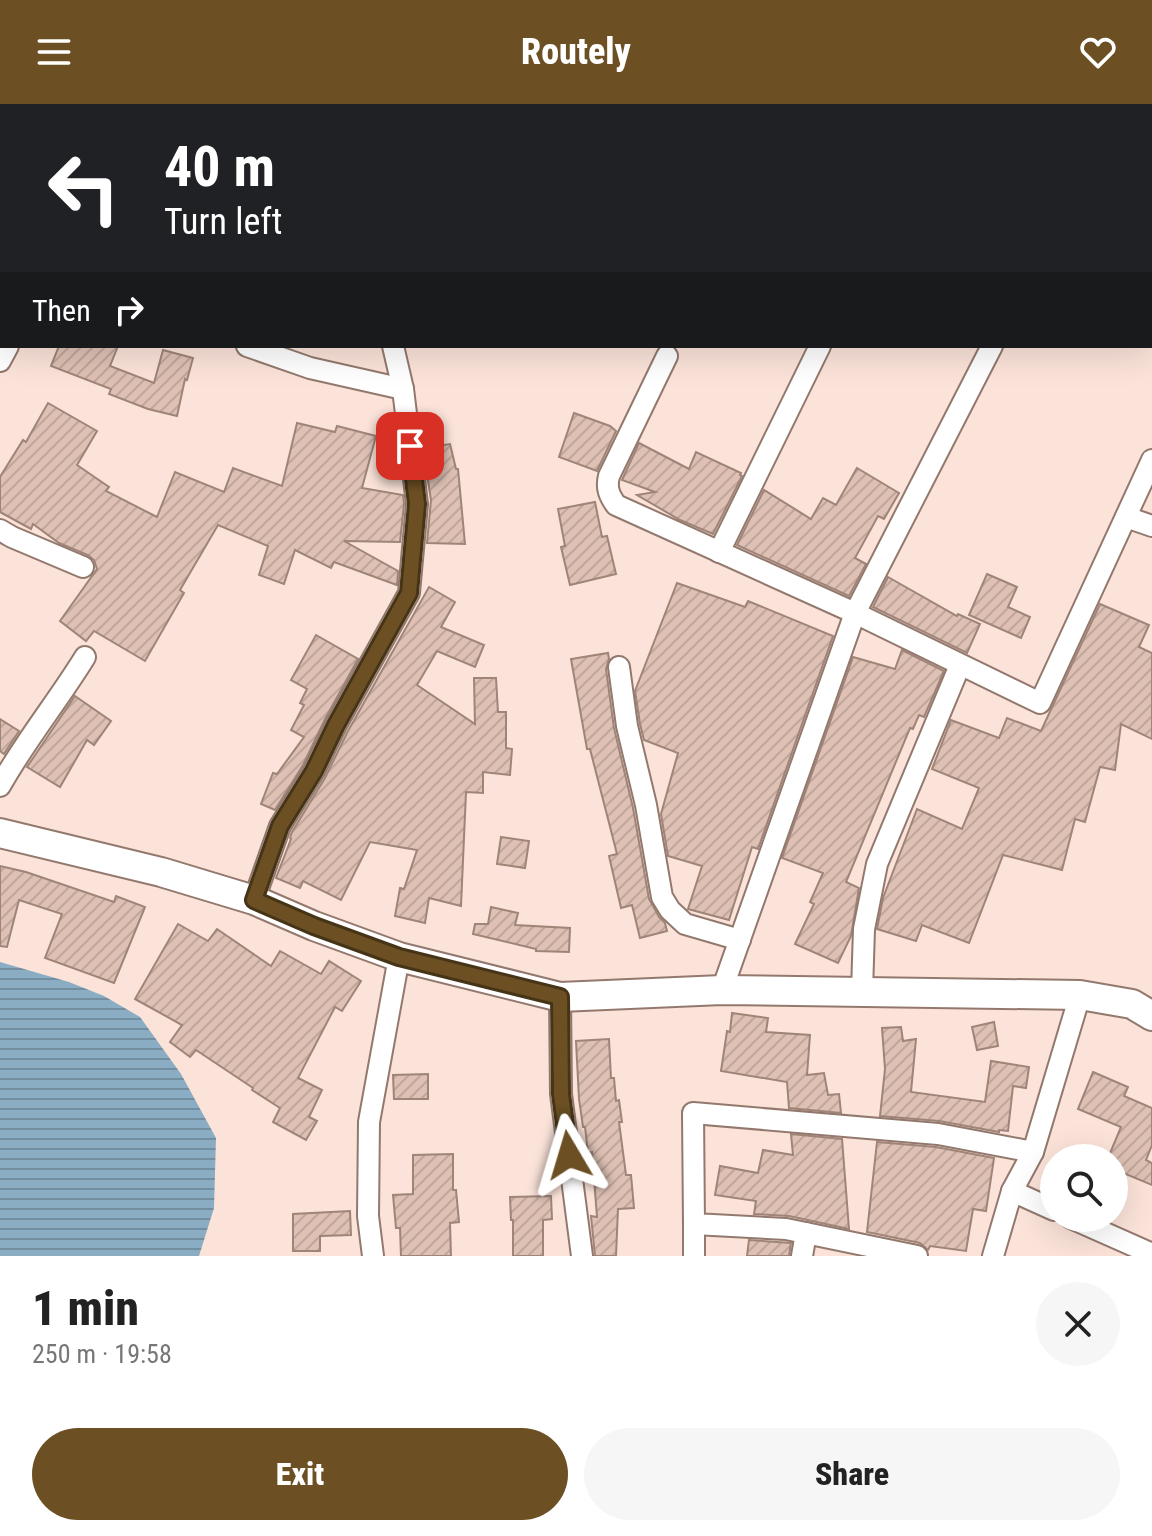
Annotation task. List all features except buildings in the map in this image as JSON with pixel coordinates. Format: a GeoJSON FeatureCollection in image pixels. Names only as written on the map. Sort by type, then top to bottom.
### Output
{"type":"FeatureCollection","features":[{"type":"Feature","properties":{"kind":"main road"},"geometry":{"type":"LineString","coordinates":[[0,833],[161,872],[254,900],[399,957],[560,997],[722,990],[1080,995],[1132,1004],[1152,1016]]}},
{"type":"Feature","properties":{"kind":"street"},"geometry":{"type":"LineString","coordinates":[[253,348],[310,368],[403,389]]}},
{"type":"Feature","properties":{"kind":"street"},"geometry":{"type":"LineString","coordinates":[[254,900],[280,826],[314,771],[409,593],[417,504],[403,389],[393,348]]}},
{"type":"Feature","properties":{"kind":"street"},"geometry":{"type":"LineString","coordinates":[[719,552],[819,348]]}},
{"type":"Feature","properties":{"kind":"street"},"geometry":{"type":"LineString","coordinates":[[722,990],[855,613],[984,348]]}},
{"type":"Feature","properties":{"kind":"street"},"geometry":{"type":"LineString","coordinates":[[667,356],[609,476],[609,495],[616,505],[855,613],[1040,703],[1152,460]]}},
{"type":"Feature","properties":{"kind":"street"},"geometry":{"type":"LineString","coordinates":[[1126,517],[1152,526]]}},
{"type":"Feature","properties":{"kind":"street"},"geometry":{"type":"LineString","coordinates":[[0,530],[83,567]]}},
{"type":"Feature","properties":{"kind":"street"},"geometry":{"type":"LineString","coordinates":[[0,786],[14,760],[85,657]]}},
{"type":"Feature","properties":{"kind":"street"},"geometry":{"type":"LineString","coordinates":[[862,991],[864,929],[877,864],[960,665]]}},
{"type":"Feature","properties":{"kind":"street"},"geometry":{"type":"LineString","coordinates":[[619,667],[627,726],[646,805],[662,897],[685,924],[740,940]]}},
{"type":"Feature","properties":{"kind":"street"},"geometry":{"type":"LineString","coordinates":[[373,1256],[368,1216],[369,1122],[399,957]]}},
{"type":"Feature","properties":{"kind":"street"},"geometry":{"type":"LineString","coordinates":[[993,1256],[1012,1191],[1033,1152],[1080,995]]}},
{"type":"Feature","properties":{"kind":"street"},"geometry":{"type":"LineString","coordinates":[[560,997],[561,1094],[582,1256]]}},
{"type":"Feature","properties":{"kind":"street"},"geometry":{"type":"LineString","coordinates":[[694,1256],[693,1113],[938,1134],[1033,1152]]}},
{"type":"Feature","properties":{"kind":"street"},"geometry":{"type":"LineString","coordinates":[[1012,1191],[1040,1204]]}},
{"type":"Feature","properties":{"kind":"street"},"geometry":{"type":"LineString","coordinates":[[694,1224],[786,1229],[917,1256]]}},
{"type":"Feature","properties":{"kind":"street"},"geometry":{"type":"LineString","coordinates":[[1101,1232],[1148,1254]]}},
{"type":"Feature","properties":{"kind":"street"},"geometry":{"type":"LineString","coordinates":[[802,1256],[806,1233]]}},
{"type":"Feature","properties":{"kind":"water"},"geometry":{"type":"Polygon","coordinates":[[[0,962],[69,982],[104,996],[140,1017],[181,1074],[216,1138],[214,1208],[199,1256],[0,1256],[0,962]]]}},
{"type":"Feature","properties":{"kind":"route"},"geometry":{"type":"LineString","coordinates":[[410,446],[417,504],[409,593],[314,771],[280,826],[254,900],[399,957],[560,997],[561,1094],[569,1155]]}}]}
